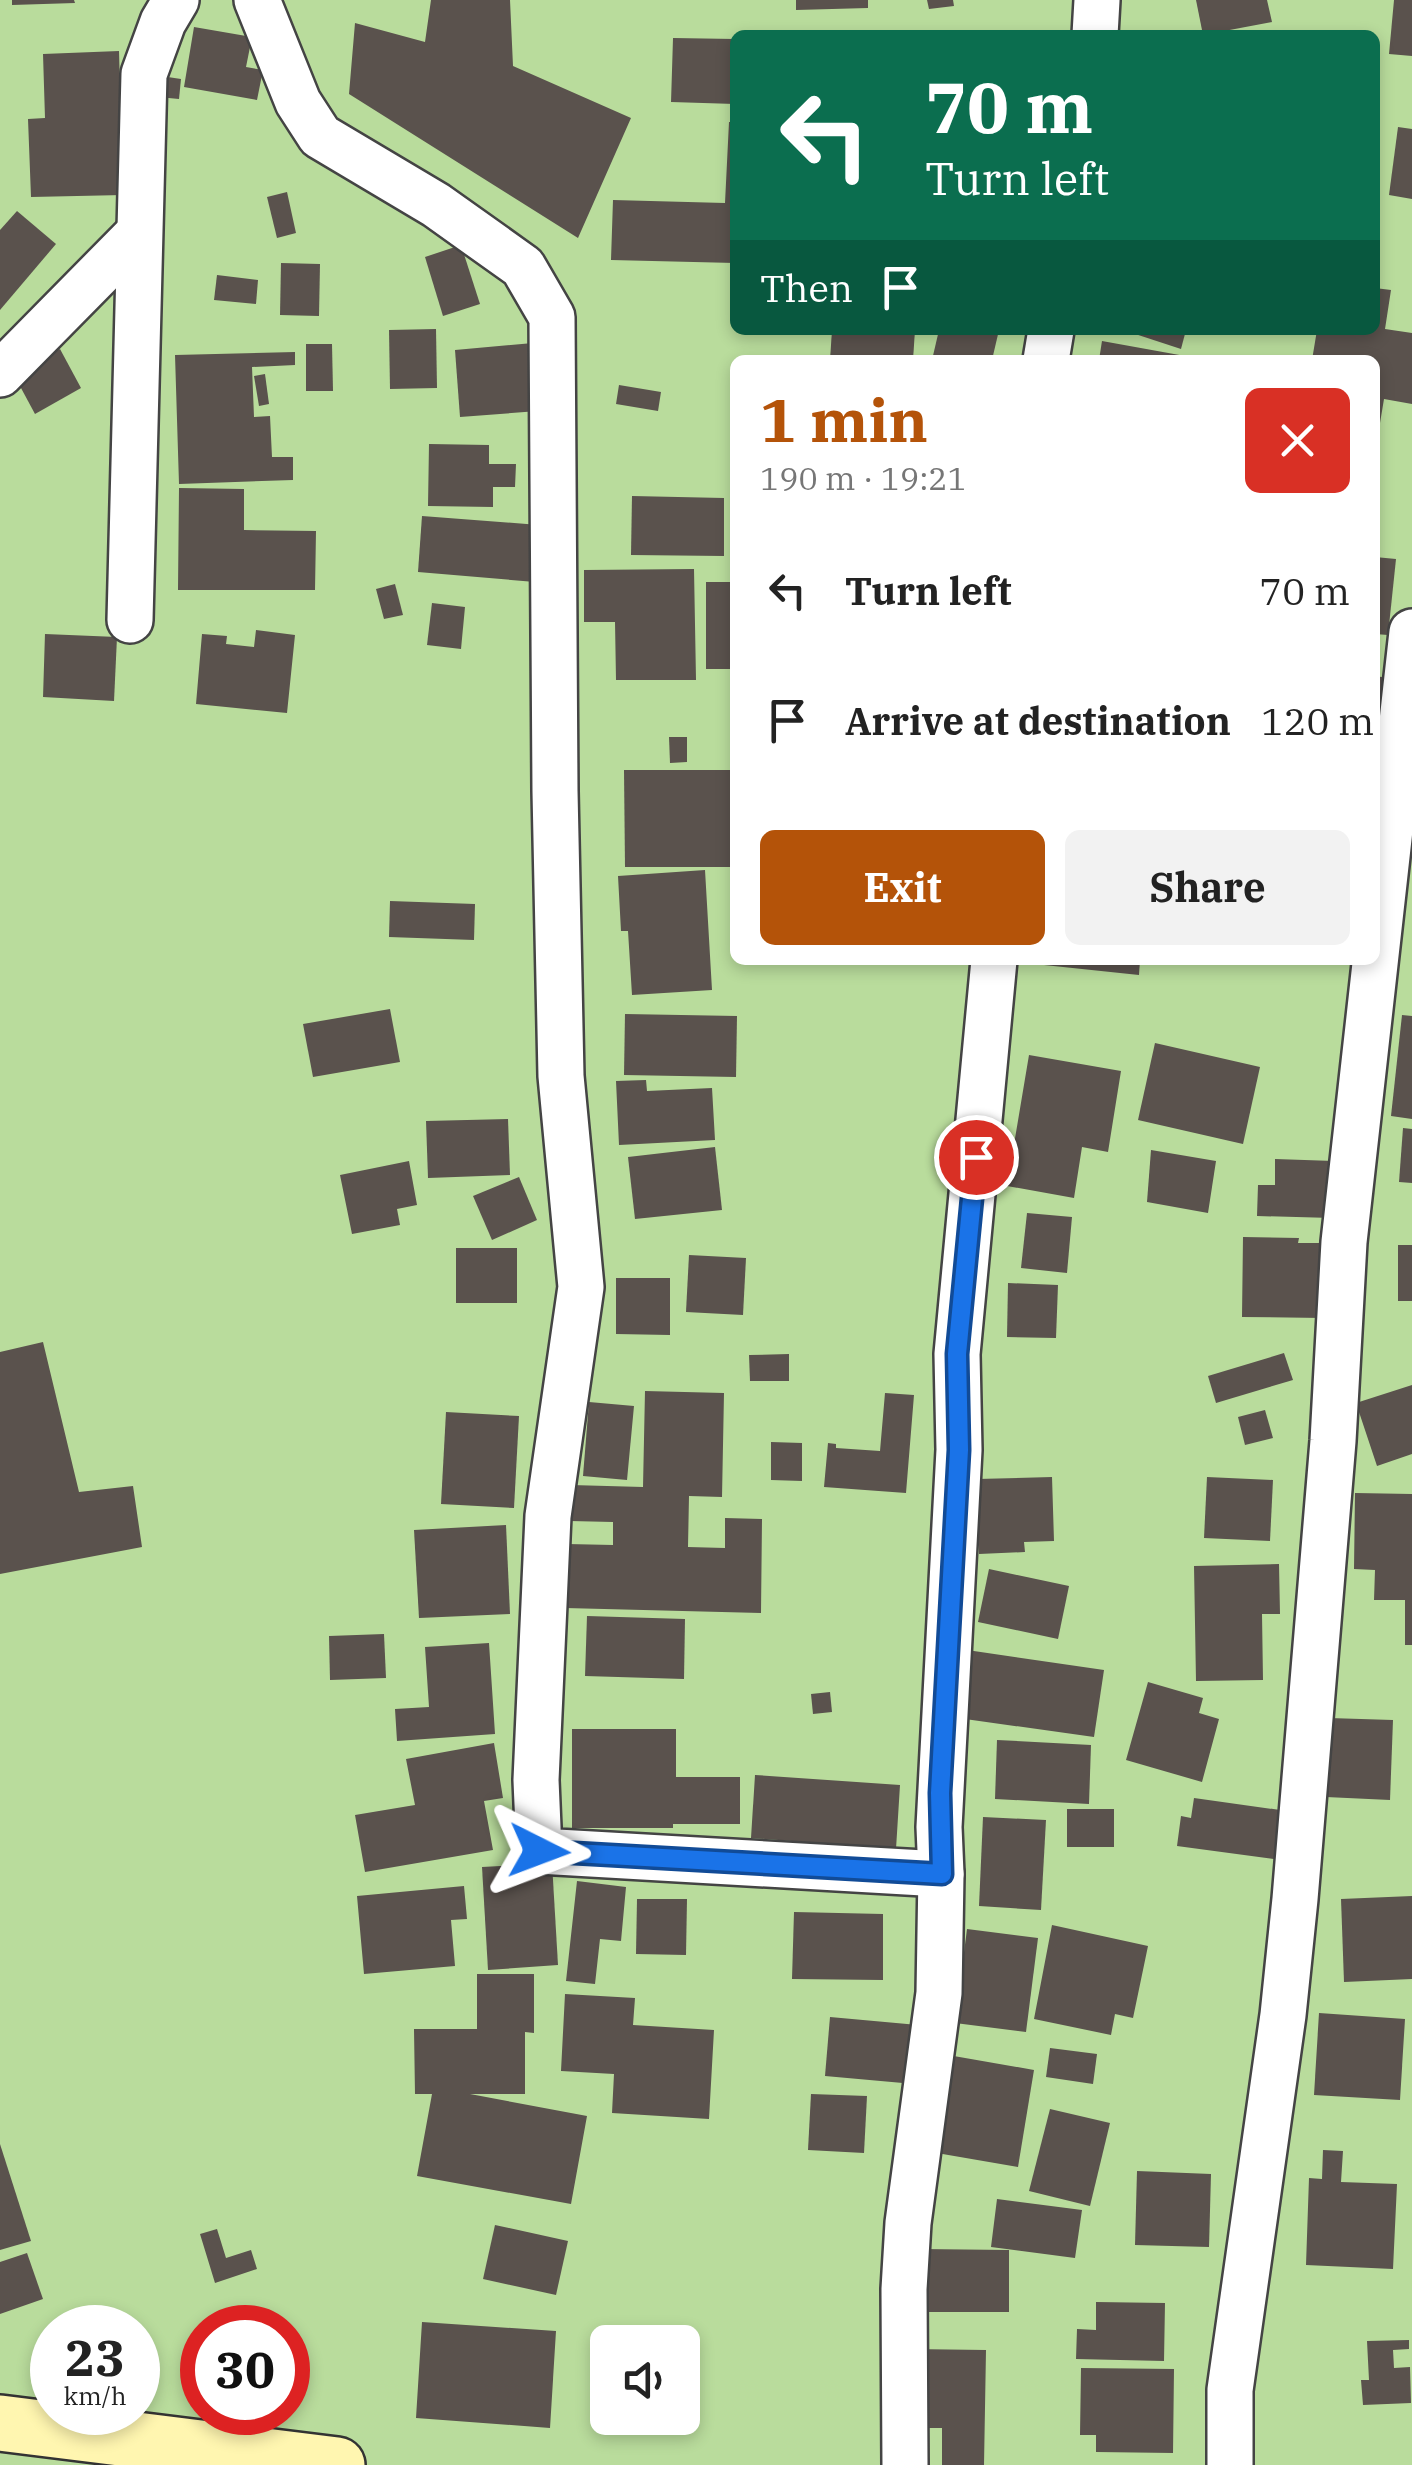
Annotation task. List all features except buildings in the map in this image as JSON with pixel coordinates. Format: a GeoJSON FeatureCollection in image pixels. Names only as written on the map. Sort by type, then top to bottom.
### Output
{"type":"FeatureCollection","features":[{"type":"Feature","properties":{"kind":"main road"},"geometry":{"type":"LineString","coordinates":[[0,2423],[336,2465]]}},
{"type":"Feature","properties":{"kind":"street"},"geometry":{"type":"LineString","coordinates":[[130,620],[144,74],[163,22],[176,0]]}},
{"type":"Feature","properties":{"kind":"street"},"geometry":{"type":"LineString","coordinates":[[257,0],[298,102],[320,136],[436,205],[524,267],[552,317],[554,752],[561,1076],[580,1287],[548,1516],[536,1780],[539,1851],[942,1874]]}},
{"type":"Feature","properties":{"kind":"street"},"geometry":{"type":"LineString","coordinates":[[1095,30],[1097,0]]}},
{"type":"Feature","properties":{"kind":"street"},"geometry":{"type":"LineString","coordinates":[[0,374],[138,234]]}},
{"type":"Feature","properties":{"kind":"street"},"geometry":{"type":"LineString","coordinates":[[1380,945],[1398,730],[1412,632]]}},
{"type":"Feature","properties":{"kind":"street"},"geometry":{"type":"LineString","coordinates":[[905,2465],[904,2289],[908,2223],[940,1993],[939,1828],[959,1450],[957,1354],[994,965]]}},
{"type":"Feature","properties":{"kind":"street"},"geometry":{"type":"LineString","coordinates":[[1230,2465],[1230,2390],[1296,1899],[1333,1441],[1344,1242],[1378,965]]}},
{"type":"Feature","properties":{"kind":"green space"},"geometry":{"type":"Polygon","coordinates":[[[0,0],[1412,0],[1412,2465],[0,2465],[0,0]]]}},
{"type":"Feature","properties":{"kind":"route"},"geometry":{"type":"LineString","coordinates":[[539,1851],[942,1874],[940,1793],[959,1450],[957,1354],[976,1157]]}}]}
